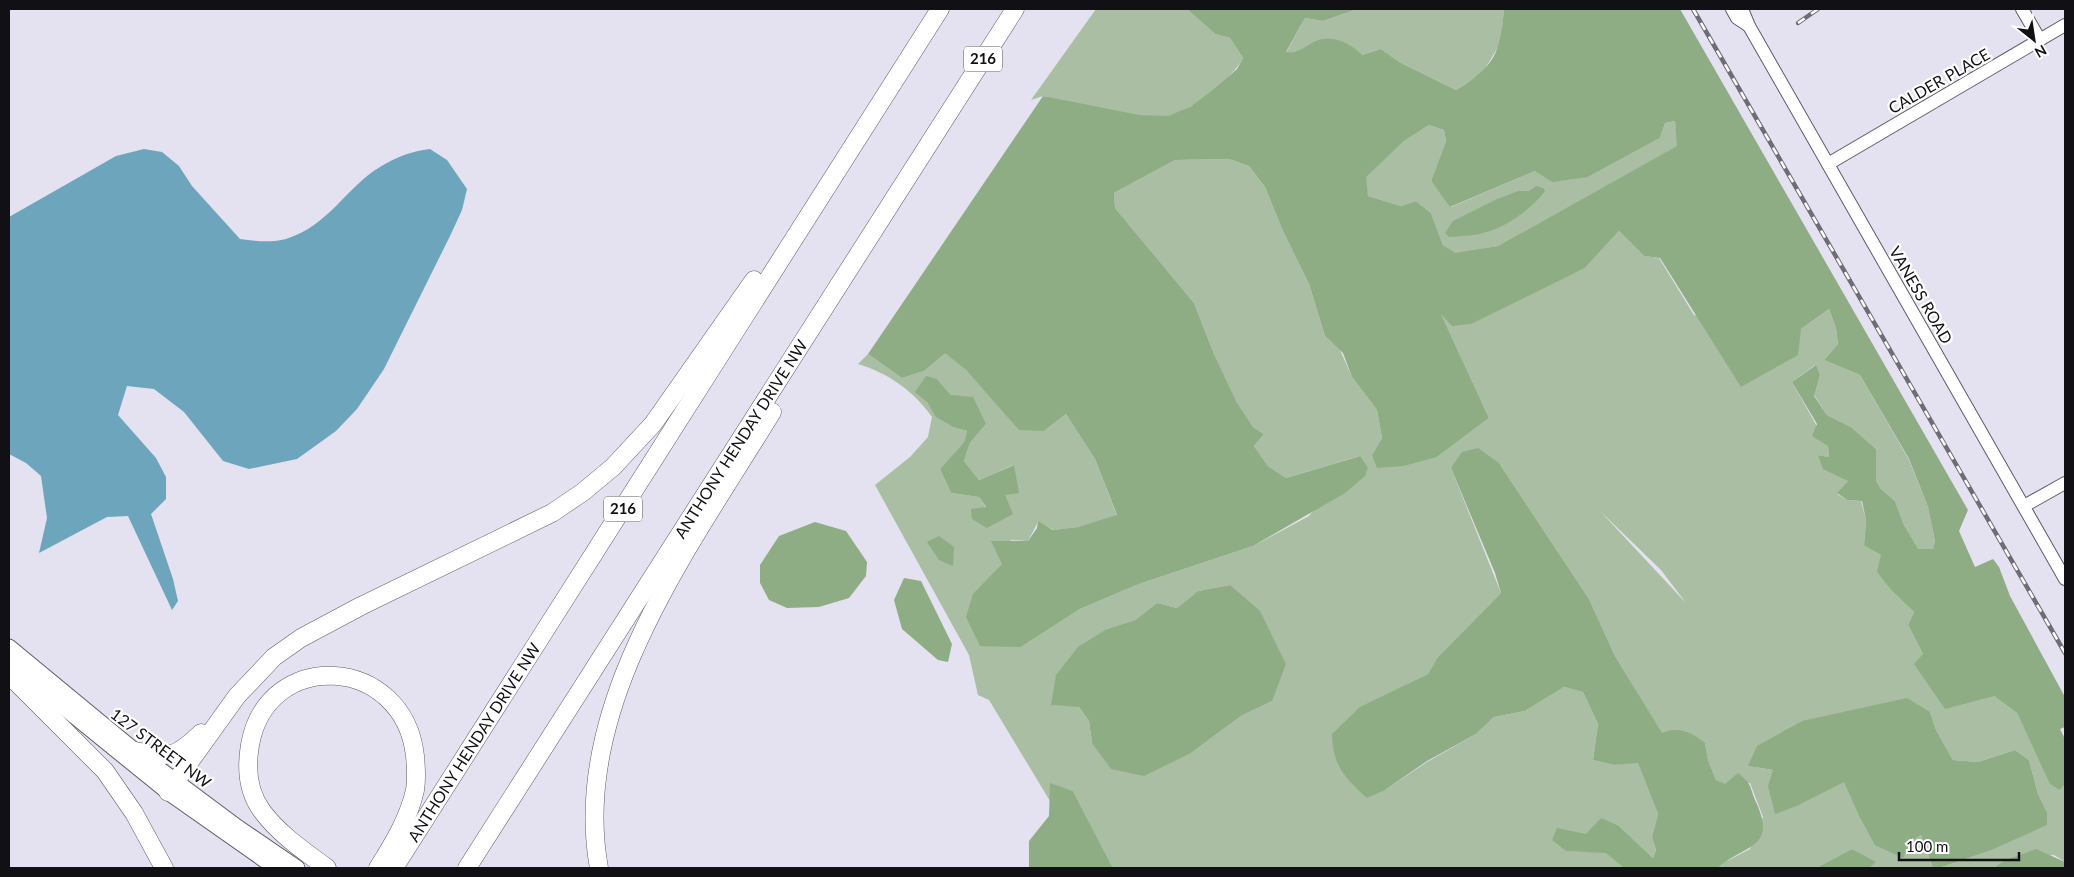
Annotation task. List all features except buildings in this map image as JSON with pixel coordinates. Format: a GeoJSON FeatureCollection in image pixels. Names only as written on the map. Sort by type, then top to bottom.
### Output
{"type":"FeatureCollection","features":[{"type":"Feature","properties":{"kind":"highway","name":"ANTHONY HENDAY DRIVE NW"},"geometry":{"type":"LineString","coordinates":[[394,868],[940,9]]}},
{"type":"Feature","properties":{"kind":"highway","name":"ANTHONY HENDAY DRIVE NW"},"geometry":{"type":"LineString","coordinates":[[467,868],[1015,9]]}},
{"type":"Feature","properties":{"kind":"highway"},"geometry":{"type":"LineString","coordinates":[[172,787],[230,705],[254,676],[274,657],[301,638],[361,606],[552,513],[583,492],[613,467],[653,424],[795,223],[851,149]]}},
{"type":"Feature","properties":{"kind":"highway"},"geometry":{"type":"LineString","coordinates":[[599,868],[596,828],[598,768],[603,737],[626,668],[662,592],[869,253],[895,198]]}},
{"type":"Feature","properties":{"kind":"highway"},"geometry":{"type":"LineString","coordinates":[[9,676],[105,771],[134,814],[164,868]]}},
{"type":"Feature","properties":{"kind":"highway"},"geometry":{"type":"LineString","coordinates":[[327,868],[274,826],[261,810],[252,793],[248,762],[252,732],[267,705],[276,694],[306,678],[323,676],[353,680],[373,686],[389,698],[408,724],[416,759],[415,789],[408,814],[378,868]]}},
{"type":"Feature","properties":{"kind":"highway"},"geometry":{"type":"LineString","coordinates":[[135,751],[163,756],[174,754],[186,747],[230,705]]}},
{"type":"Feature","properties":{"kind":"highway"},"geometry":{"type":"LineString","coordinates":[[476,868],[539,755]]}},
{"type":"Feature","properties":{"kind":"main road","name":"127 STREET NW"},"geometry":{"type":"LineString","coordinates":[[9,647],[135,751],[172,787],[298,868]]}},
{"type":"Feature","properties":{"kind":"main road","name":"127 STREET NW"},"geometry":{"type":"LineString","coordinates":[[9,663],[276,868]]}},
{"type":"Feature","properties":{"kind":"street","name":"VANESS ROAD"},"geometry":{"type":"LineString","coordinates":[[1732,9],[1737,18],[1749,26]]}},
{"type":"Feature","properties":{"kind":"street","name":"VANESS ROAD"},"geometry":{"type":"LineString","coordinates":[[1742,9],[1749,26],[2065,579]]}},
{"type":"Feature","properties":{"kind":"street"},"geometry":{"type":"LineString","coordinates":[[2022,9],[2040,40]]}},
{"type":"Feature","properties":{"kind":"street","name":"CALDER PLACE"},"geometry":{"type":"LineString","coordinates":[[1828,164],[2065,25]]}},
{"type":"Feature","properties":{"kind":"street"},"geometry":{"type":"LineString","coordinates":[[2024,506],[2065,482]]}},
{"type":"Feature","properties":{"kind":"green space"},"geometry":{"type":"Polygon","coordinates":[[[1096,9],[1187,9],[1215,34],[1230,38],[1243,58],[1230,75],[1204,97],[1187,109],[1168,116],[1156,117],[1124,114],[1043,96],[1031,100],[1096,9]]]}},
{"type":"Feature","properties":{"kind":"green space"},"geometry":{"type":"Polygon","coordinates":[[[1187,9],[1357,9],[1323,21],[1305,18],[1286,52],[1296,52],[1313,42],[1323,39],[1345,42],[1362,55],[1381,49],[1401,63],[1456,90],[1479,74],[1493,57],[1500,37],[1504,9],[1680,9],[1968,510],[1959,531],[1975,567],[1993,559],[1999,567],[2010,596],[2065,697],[2065,727],[2060,729],[2065,739],[2065,784],[2060,790],[2050,784],[2017,713],[1994,696],[1945,709],[1914,664],[1923,654],[1908,625],[1914,612],[1893,592],[1877,572],[1881,555],[1864,546],[1866,520],[1862,501],[1847,500],[1837,493],[1848,481],[1823,469],[1818,455],[1829,457],[1828,446],[1812,436],[1817,424],[1792,382],[1816,365],[1820,375],[1814,396],[1827,415],[1851,427],[1876,449],[1876,481],[1881,489],[1895,501],[1904,525],[1918,549],[1933,549],[1935,541],[1928,507],[1909,459],[1860,375],[1824,360],[1838,344],[1836,328],[1829,309],[1801,329],[1798,355],[1741,387],[1660,258],[1644,256],[1619,231],[1585,268],[1471,324],[1452,326],[1441,314],[1489,418],[1437,457],[1403,466],[1377,468],[1372,455],[1382,438],[1377,410],[1352,377],[1343,353],[1325,336],[1309,284],[1282,229],[1265,187],[1249,166],[1229,159],[1175,160],[1114,193],[1115,208],[1194,303],[1214,354],[1237,403],[1253,427],[1264,434],[1254,446],[1268,466],[1286,478],[1360,456],[1368,468],[1365,476],[1345,493],[1253,546],[1139,584],[1080,609],[1021,647],[980,646],[966,617],[973,594],[1002,564],[991,541],[1028,541],[1037,528],[1038,521],[1053,530],[1078,527],[1117,515],[1095,459],[1066,414],[1044,431],[1019,430],[966,370],[945,353],[924,371],[902,378],[868,354],[1043,96],[1139,115],[1168,116],[1190,107],[1237,69],[1243,58],[1230,38],[1215,34],[1187,9]],[[1675,121],[1665,123],[1660,138],[1588,177],[1552,182],[1535,171],[1450,207],[1431,181],[1446,141],[1444,130],[1429,125],[1404,141],[1366,177],[1368,196],[1401,206],[1416,201],[1431,213],[1443,245],[1455,253],[1498,246],[1677,146],[1675,121]]]}},
{"type":"Feature","properties":{"kind":"green space"},"geometry":{"type":"Polygon","coordinates":[[[1357,9],[1504,9],[1501,42],[1483,72],[1456,90],[1401,63],[1381,49],[1362,55],[1323,39],[1296,54],[1286,53],[1305,18],[1323,21],[1357,9]]]}},
{"type":"Feature","properties":{"kind":"green space"},"geometry":{"type":"Polygon","coordinates":[[[1675,121],[1678,146],[1498,246],[1455,254],[1443,245],[1431,213],[1416,201],[1401,206],[1368,196],[1365,177],[1404,141],[1429,125],[1444,130],[1446,141],[1431,181],[1451,207],[1535,171],[1588,177],[1660,138],[1665,123],[1675,121]],[[1536,186],[1528,191],[1518,191],[1465,235],[1485,233],[1536,186]]]}},
{"type":"Feature","properties":{"kind":"green space"},"geometry":{"type":"Polygon","coordinates":[[[1229,159],[1249,166],[1265,187],[1282,229],[1309,284],[1325,336],[1340,350],[1352,377],[1377,410],[1382,438],[1372,455],[1437,457],[1489,418],[1440,312],[1530,293],[1585,268],[1619,231],[1644,256],[1659,258],[1694,315],[1801,329],[1829,309],[1836,328],[1838,344],[1824,360],[1860,375],[1909,460],[1928,507],[1935,541],[1933,550],[1918,550],[1904,525],[1895,501],[1881,489],[1876,481],[1876,449],[1851,427],[1827,415],[1814,395],[1820,375],[1815,365],[1792,382],[1828,446],[1829,457],[1818,455],[1848,481],[1837,494],[1847,500],[1861,501],[1866,520],[1864,546],[1881,555],[1893,592],[1914,612],[1908,625],[1923,654],[1994,696],[2017,713],[2036,753],[2060,790],[2065,784],[2065,862],[2054,855],[2003,861],[1994,868],[1939,868],[1992,850],[2046,825],[2047,812],[2038,794],[2029,760],[2015,750],[1978,762],[1953,760],[1936,730],[1930,712],[1748,766],[1773,770],[1799,805],[1844,781],[1858,814],[1910,843],[1921,835],[1933,868],[1870,868],[1875,863],[1852,849],[1816,868],[1718,868],[1725,862],[1750,849],[1763,817],[1750,783],[1725,785],[1716,780],[1708,760],[1705,743],[1662,734],[1615,656],[1589,599],[1499,463],[1451,468],[1501,593],[1437,658],[1428,674],[1402,687],[1385,790],[1427,762],[1476,734],[1494,717],[1525,711],[1564,687],[1583,692],[1598,724],[1593,760],[1614,765],[1638,762],[1658,814],[1652,837],[1656,850],[1653,858],[1619,826],[1586,834],[1566,851],[1606,852],[1624,868],[1113,868],[1073,791],[1050,784],[1050,801],[989,700],[978,695],[969,655],[875,485],[910,457],[928,437],[932,417],[909,391],[880,372],[858,364],[868,354],[902,378],[924,371],[945,352],[966,370],[990,396],[1044,431],[1066,414],[1095,459],[1117,516],[1078,527],[1054,530],[1038,522],[1028,541],[1011,540],[1002,564],[993,575],[1021,647],[1080,609],[1139,584],[1253,546],[1309,516],[1359,456],[1286,478],[1268,466],[1254,446],[1264,434],[1253,427],[1238,406],[1214,354],[1194,303],[1115,208],[1114,193],[1175,160],[1229,159]],[[937,379],[927,402],[943,421],[967,431],[964,442],[940,469],[951,493],[979,497],[986,508],[972,519],[1005,494],[1013,465],[979,480],[964,461],[970,443],[986,424],[951,395],[937,379]],[[1600,511],[1686,603],[1661,570],[1600,511]],[[1230,585],[1198,591],[1177,608],[1157,603],[1135,620],[1107,629],[1052,705],[1078,706],[1089,721],[1092,743],[1191,753],[1241,716],[1272,701],[1230,585]]]}},
{"type":"Feature","properties":{"kind":"green space"},"geometry":{"type":"Polygon","coordinates":[[[1536,186],[1543,188],[1545,191],[1526,211],[1510,222],[1484,233],[1449,237],[1445,233],[1453,221],[1495,200],[1518,191],[1528,191],[1536,186]]]}},
{"type":"Feature","properties":{"kind":"green space"},"geometry":{"type":"Polygon","coordinates":[[[926,376],[937,379],[951,395],[973,397],[986,424],[970,443],[964,461],[979,480],[1014,465],[1019,493],[1005,495],[1013,514],[987,528],[972,519],[971,509],[986,507],[979,497],[951,493],[940,469],[964,442],[967,431],[953,427],[936,417],[927,402],[915,392],[926,376]]]}},
{"type":"Feature","properties":{"kind":"green space"},"geometry":{"type":"Polygon","coordinates":[[[1478,448],[1499,463],[1589,599],[1615,656],[1662,733],[1679,730],[1695,736],[1705,743],[1708,760],[1716,780],[1725,784],[1738,773],[1748,783],[1762,818],[1763,829],[1760,838],[1755,844],[1718,868],[1624,868],[1606,853],[1566,851],[1552,840],[1557,828],[1586,834],[1601,818],[1619,826],[1653,858],[1656,850],[1652,837],[1658,814],[1638,763],[1614,765],[1593,760],[1598,724],[1583,692],[1564,687],[1525,711],[1494,717],[1476,734],[1427,761],[1385,790],[1367,798],[1346,777],[1337,763],[1332,734],[1360,707],[1428,674],[1437,658],[1501,593],[1495,573],[1451,468],[1462,452],[1478,448]]]}},
{"type":"Feature","properties":{"kind":"green space"},"geometry":{"type":"Polygon","coordinates":[[[815,522],[846,531],[867,562],[866,576],[849,598],[819,607],[787,608],[769,600],[760,583],[760,565],[779,536],[815,522]]]}},
{"type":"Feature","properties":{"kind":"green space"},"geometry":{"type":"Polygon","coordinates":[[[939,536],[954,547],[953,566],[939,560],[927,542],[939,536]]]}},
{"type":"Feature","properties":{"kind":"green space"},"geometry":{"type":"Polygon","coordinates":[[[904,578],[921,581],[952,644],[948,662],[938,660],[902,629],[894,600],[904,578]]]}},
{"type":"Feature","properties":{"kind":"green space"},"geometry":{"type":"Polygon","coordinates":[[[1230,585],[1260,611],[1286,664],[1272,701],[1241,716],[1191,753],[1144,776],[1111,769],[1092,743],[1089,721],[1079,707],[1051,705],[1056,675],[1078,647],[1107,629],[1135,620],[1157,603],[1177,608],[1198,591],[1230,585]]]}},
{"type":"Feature","properties":{"kind":"green space"},"geometry":{"type":"Polygon","coordinates":[[[1907,698],[1930,712],[1936,730],[1953,760],[1978,762],[2015,750],[2029,760],[2038,794],[2047,812],[2047,825],[1992,850],[1939,868],[1933,868],[1921,835],[1910,843],[1903,858],[1875,845],[1858,814],[1844,782],[1799,805],[1775,814],[1768,786],[1773,770],[1748,766],[1757,746],[1802,721],[1907,698]]]}},
{"type":"Feature","properties":{"kind":"green space"},"geometry":{"type":"Polygon","coordinates":[[[1050,783],[1073,791],[1113,868],[1029,868],[1029,841],[1049,816],[1050,783]]]}},
{"type":"Feature","properties":{"kind":"green space"},"geometry":{"type":"Polygon","coordinates":[[[1852,849],[1876,862],[1870,868],[1816,868],[1852,849]]]}},
{"type":"Feature","properties":{"kind":"green space"},"geometry":{"type":"Polygon","coordinates":[[[2036,849],[2065,862],[2065,868],[1994,868],[2003,861],[2036,849]]]}},
{"type":"Feature","properties":{"kind":"water"},"geometry":{"type":"Polygon","coordinates":[[[144,149],[162,152],[179,166],[192,186],[240,239],[245,240],[275,241],[301,233],[326,216],[357,185],[380,167],[392,160],[417,151],[430,149],[447,160],[467,189],[462,210],[451,234],[384,369],[357,409],[336,431],[297,459],[249,469],[223,461],[184,412],[154,389],[127,386],[118,415],[156,458],[166,477],[166,499],[151,514],[173,579],[178,601],[172,610],[128,516],[107,517],[39,553],[47,518],[41,476],[26,463],[9,454],[9,217],[116,156],[144,149]]]}},
{"type":"Feature","properties":{"kind":"railway"},"geometry":{"type":"LineString","coordinates":[[1693,9],[2065,653]]}},
{"type":"Feature","properties":{"kind":"railway"},"geometry":{"type":"LineString","coordinates":[[1798,23],[1818,9]]}}]}
